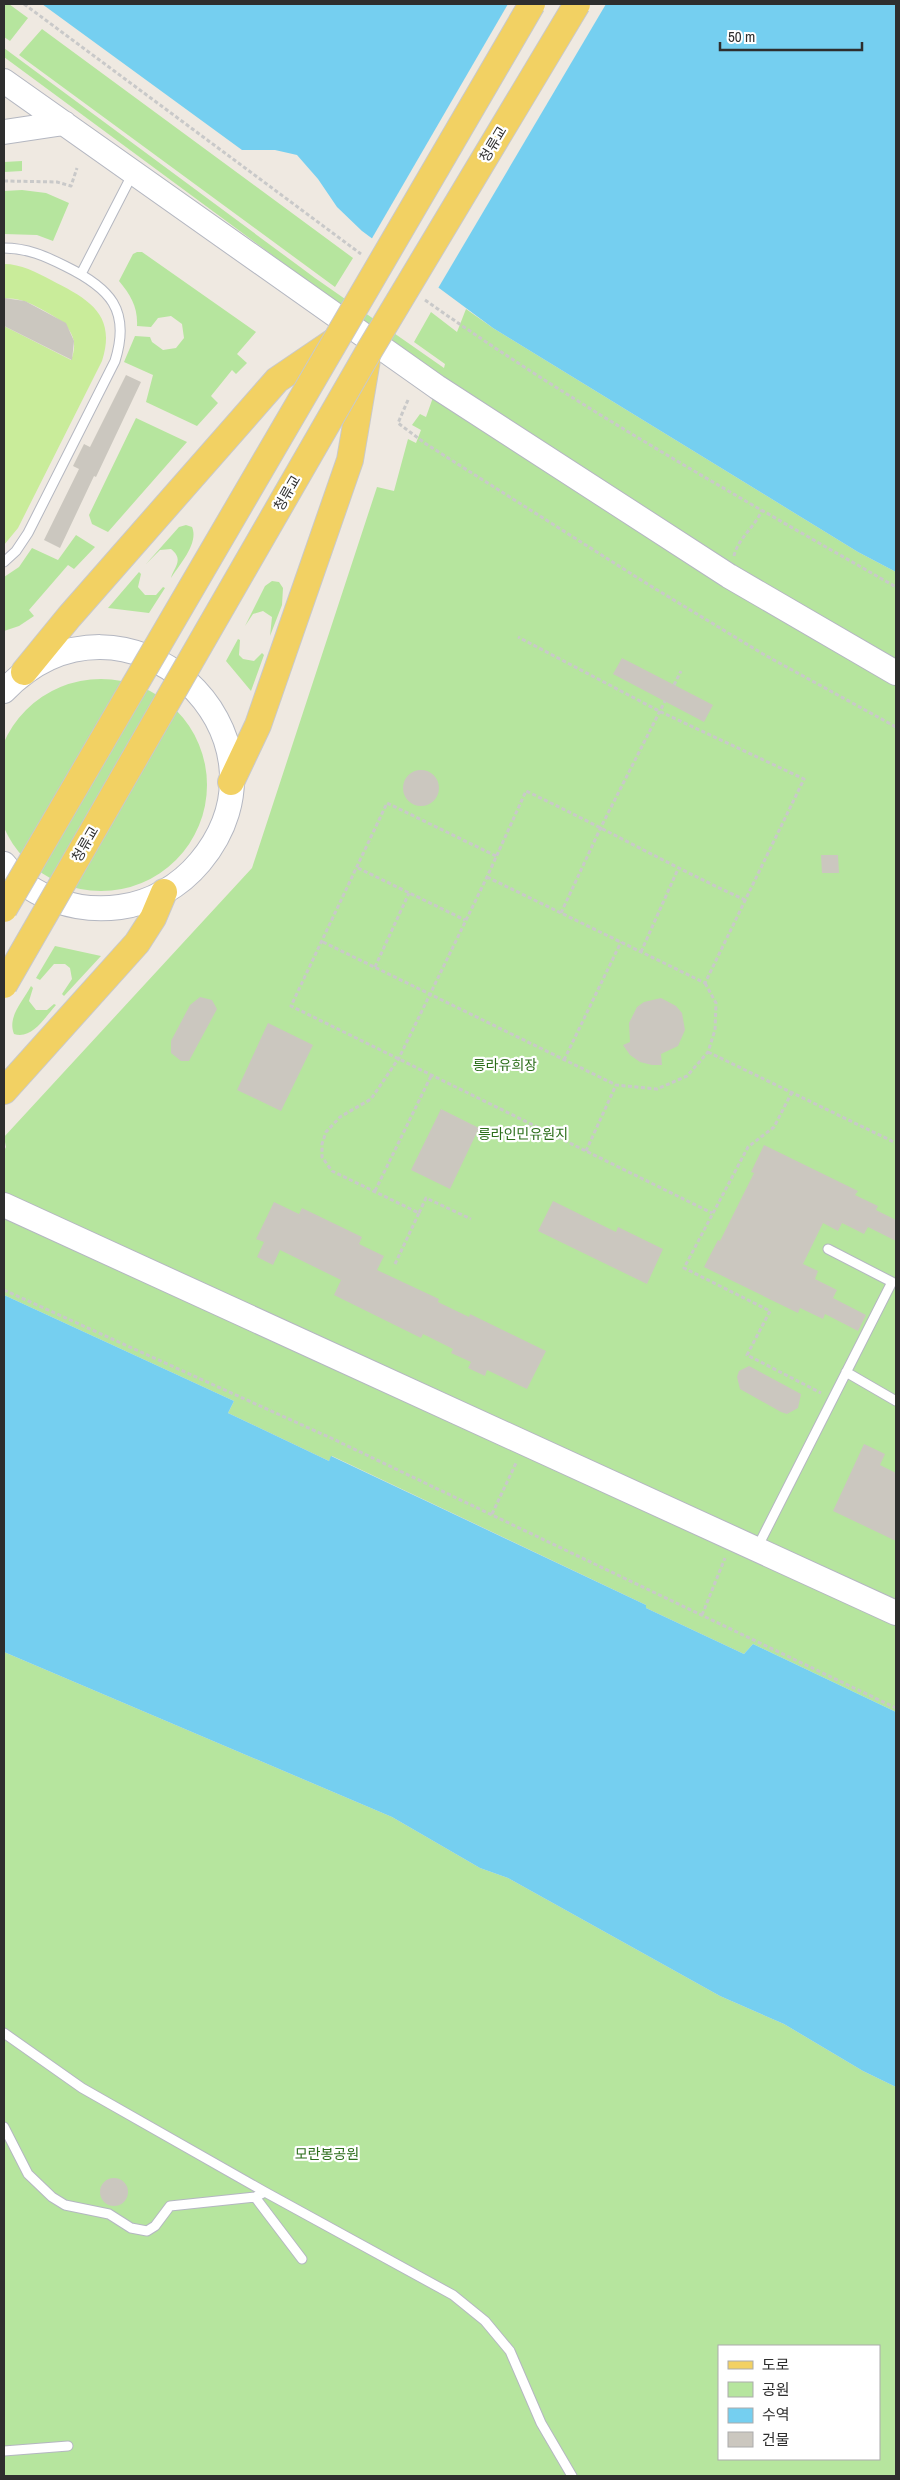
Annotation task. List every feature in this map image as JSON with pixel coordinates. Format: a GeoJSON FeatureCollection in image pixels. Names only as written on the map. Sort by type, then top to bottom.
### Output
{"type":"FeatureCollection","features":[{"type":"Feature","properties":{"kind":"main road"},"geometry":{"type":"LineString","coordinates":[[4,909],[333,342],[532,4]]}},
{"type":"Feature","properties":{"kind":"main road","name":"청류교"},"geometry":{"type":"LineString","coordinates":[[4,985],[369,350],[577,4]]}},
{"type":"Feature","properties":{"kind":"main road"},"geometry":{"type":"LineString","coordinates":[[24,672],[69,617],[277,380],[333,342]]}},
{"type":"Feature","properties":{"kind":"main road"},"geometry":{"type":"LineString","coordinates":[[231,782],[258,725],[350,460],[369,350]]}},
{"type":"Feature","properties":{"kind":"main road"},"geometry":{"type":"LineString","coordinates":[[4,1091],[137,943],[164,892]]}},
{"type":"Feature","properties":{"kind":"street"},"geometry":{"type":"LineString","coordinates":[[4,81],[437,387],[729,576],[896,673]]}},
{"type":"Feature","properties":{"kind":"street"},"geometry":{"type":"LineString","coordinates":[[4,132],[64,124]]}},
{"type":"Feature","properties":{"kind":"street"},"geometry":{"type":"LineString","coordinates":[[4,691],[24,672],[60,654],[85,648],[124,650],[162,663],[193,686],[213,713],[226,743],[231,782],[225,816],[212,846],[186,877],[164,892],[128,906],[109,908],[72,905],[36,891],[20,880],[4,864]]}},
{"type":"Feature","properties":{"kind":"street"},"geometry":{"type":"LineString","coordinates":[[4,1205],[896,1613]]}},
{"type":"Feature","properties":{"kind":"lane"},"geometry":{"type":"LineString","coordinates":[[81,274],[133,172]]}},
{"type":"Feature","properties":{"kind":"lane"},"geometry":{"type":"LineString","coordinates":[[4,248],[20,249],[44,255],[100,286],[115,306],[121,322],[121,342],[115,362],[28,533],[16,551],[4,562]]}},
{"type":"Feature","properties":{"kind":"lane"},"geometry":{"type":"LineString","coordinates":[[756,1548],[892,1282],[828,1249]]}},
{"type":"Feature","properties":{"kind":"lane"},"geometry":{"type":"LineString","coordinates":[[846,1372],[896,1401]]}},
{"type":"Feature","properties":{"kind":"lane"},"geometry":{"type":"LineString","coordinates":[[4,2033],[82,2088],[265,2192],[453,2295],[485,2321],[510,2352],[541,2423],[572,2476]]}},
{"type":"Feature","properties":{"kind":"lane"},"geometry":{"type":"LineString","coordinates":[[4,2127],[28,2174],[46,2193],[65,2205],[109,2214],[131,2228],[147,2231],[155,2226],[170,2206],[255,2197],[265,2192]]}},
{"type":"Feature","properties":{"kind":"lane"},"geometry":{"type":"LineString","coordinates":[[255,2197],[302,2259]]}},
{"type":"Feature","properties":{"kind":"lane"},"geometry":{"type":"LineString","coordinates":[[4,2451],[68,2446]]}},
{"type":"Feature","properties":{"kind":"path"},"geometry":{"type":"LineString","coordinates":[[24,4],[326,229]]}},
{"type":"Feature","properties":{"kind":"path"},"geometry":{"type":"LineString","coordinates":[[4,181],[57,182],[71,186],[77,168]]}},
{"type":"Feature","properties":{"kind":"path"},"geometry":{"type":"LineString","coordinates":[[467,329],[648,443],[896,587]]}},
{"type":"Feature","properties":{"kind":"path"},"geometry":{"type":"LineString","coordinates":[[408,400],[398,423],[426,444],[649,585],[763,654],[896,727]]}},
{"type":"Feature","properties":{"kind":"path"},"geometry":{"type":"LineString","coordinates":[[736,548],[758,520],[762,510]]}},
{"type":"Feature","properties":{"kind":"path"},"geometry":{"type":"LineString","coordinates":[[518,637],[659,711],[804,779],[705,983]]}},
{"type":"Feature","properties":{"kind":"path"},"geometry":{"type":"LineString","coordinates":[[674,684],[681,671]]}},
{"type":"Feature","properties":{"kind":"path"},"geometry":{"type":"LineString","coordinates":[[561,913],[601,827],[665,702]]}},
{"type":"Feature","properties":{"kind":"path"},"geometry":{"type":"LineString","coordinates":[[419,1213],[332,1171],[322,1157],[322,1144],[326,1132],[340,1117],[371,1099],[399,1058],[487,877],[526,791],[601,827],[678,869],[745,900]]}},
{"type":"Feature","properties":{"kind":"path"},"geometry":{"type":"LineString","coordinates":[[496,856],[387,803],[292,1006],[712,1213]]}},
{"type":"Feature","properties":{"kind":"path"},"geometry":{"type":"LineString","coordinates":[[358,868],[465,920]]}},
{"type":"Feature","properties":{"kind":"path"},"geometry":{"type":"LineString","coordinates":[[640,952],[678,869]]}},
{"type":"Feature","properties":{"kind":"path"},"geometry":{"type":"LineString","coordinates":[[323,942],[616,1085],[657,1089],[688,1076],[708,1052],[715,1030],[716,1003],[705,983],[487,877]]}},
{"type":"Feature","properties":{"kind":"path"},"geometry":{"type":"LineString","coordinates":[[375,967],[409,893]]}},
{"type":"Feature","properties":{"kind":"path"},"geometry":{"type":"LineString","coordinates":[[564,1060],[621,942]]}},
{"type":"Feature","properties":{"kind":"path"},"geometry":{"type":"LineString","coordinates":[[708,1052],[896,1143]]}},
{"type":"Feature","properties":{"kind":"path"},"geometry":{"type":"LineString","coordinates":[[375,1191],[431,1076]]}},
{"type":"Feature","properties":{"kind":"path"},"geometry":{"type":"LineString","coordinates":[[586,1151],[616,1085]]}},
{"type":"Feature","properties":{"kind":"path"},"geometry":{"type":"LineString","coordinates":[[792,1092],[774,1127],[748,1147],[684,1268],[770,1311],[747,1355],[821,1393],[817,1402]]}},
{"type":"Feature","properties":{"kind":"path"},"geometry":{"type":"LineString","coordinates":[[395,1264],[426,1198],[471,1219]]}},
{"type":"Feature","properties":{"kind":"path"},"geometry":{"type":"LineString","coordinates":[[4,1290],[492,1514],[896,1708]]}},
{"type":"Feature","properties":{"kind":"path"},"geometry":{"type":"LineString","coordinates":[[492,1514],[516,1462]]}},
{"type":"Feature","properties":{"kind":"path"},"geometry":{"type":"LineString","coordinates":[[702,1615],[724,1560]]}},
{"type":"Feature","properties":{"kind":"green space"},"geometry":{"type":"Polygon","coordinates":[[[4,4],[9,4],[28,18],[10,41],[4,37],[4,4]]]}},
{"type":"Feature","properties":{"kind":"green space"},"geometry":{"type":"Polygon","coordinates":[[[42,29],[353,258],[335,287],[19,55],[42,29]]]}},
{"type":"Feature","properties":{"kind":"green space","name":"릉라인민유원지"},"geometry":{"type":"Polygon","coordinates":[[[4,48],[315,278],[444,368],[445,364],[414,342],[431,312],[457,332],[466,309],[493,328],[858,552],[896,572],[896,1712],[753,1644],[744,1654],[646,1608],[646,1605],[332,1456],[329,1461],[228,1413],[234,1401],[4,1295],[4,1151],[6,1147],[4,1137],[252,868],[377,487],[394,491],[408,439],[416,443],[421,430],[412,425],[420,414],[426,417],[441,375],[302,277],[4,57],[4,48]]]}},
{"type":"Feature","properties":{"kind":"green space"},"geometry":{"type":"Polygon","coordinates":[[[22,161],[22,171],[4,172],[4,162],[22,161]]]}},
{"type":"Feature","properties":{"kind":"green space"},"geometry":{"type":"Polygon","coordinates":[[[22,190],[46,193],[69,203],[53,241],[37,235],[4,234],[4,191],[22,190]]]}},
{"type":"Feature","properties":{"kind":"green space"},"geometry":{"type":"Polygon","coordinates":[[[142,252],[256,332],[237,354],[247,363],[236,374],[232,370],[211,396],[218,403],[197,426],[146,402],[153,375],[124,362],[135,336],[150,337],[152,342],[163,350],[176,348],[184,338],[182,324],[171,316],[158,318],[151,327],[137,326],[133,302],[119,281],[133,254],[142,252]]]}},
{"type":"Feature","properties":{"kind":"green space"},"geometry":{"type":"Polygon","coordinates":[[[4,264],[16,265],[34,271],[77,294],[96,310],[102,320],[106,331],[106,345],[102,361],[18,528],[4,545],[4,326],[71,360],[74,342],[68,328],[49,313],[23,301],[4,299],[4,264]]]}},
{"type":"Feature","properties":{"kind":"green space"},"geometry":{"type":"Polygon","coordinates":[[[136,418],[187,442],[108,532],[92,524],[89,515],[136,418]]]}},
{"type":"Feature","properties":{"kind":"green space"},"geometry":{"type":"Polygon","coordinates":[[[186,525],[192,527],[193,540],[171,578],[178,560],[171,549],[160,550],[146,564],[179,527],[186,525]]]}},
{"type":"Feature","properties":{"kind":"green space"},"geometry":{"type":"Polygon","coordinates":[[[76,535],[95,547],[74,569],[68,565],[29,610],[34,616],[19,626],[4,631],[4,577],[19,567],[32,548],[58,560],[76,535]]]}},
{"type":"Feature","properties":{"kind":"green space"},"geometry":{"type":"Polygon","coordinates":[[[139,572],[141,574],[138,587],[145,595],[156,595],[163,587],[165,588],[149,613],[108,608],[139,572]]]}},
{"type":"Feature","properties":{"kind":"green space"},"geometry":{"type":"Polygon","coordinates":[[[272,581],[279,582],[283,588],[282,605],[270,636],[272,617],[263,611],[253,614],[245,626],[265,586],[272,581]]]}},
{"type":"Feature","properties":{"kind":"green space"},"geometry":{"type":"Polygon","coordinates":[[[238,639],[240,640],[239,655],[243,659],[254,661],[262,653],[264,655],[251,691],[226,661],[238,639]]]}},
{"type":"Feature","properties":{"kind":"green space"},"geometry":{"type":"Polygon","coordinates":[[[101,679],[122,681],[142,687],[160,697],[176,710],[189,726],[199,744],[206,775],[205,806],[199,826],[189,844],[176,860],[160,873],[142,883],[122,889],[101,891],[80,889],[60,883],[42,873],[26,860],[13,844],[3,826],[-1,813],[-1,757],[3,744],[13,726],[26,710],[42,697],[60,687],[80,681],[101,679]]]}},
{"type":"Feature","properties":{"kind":"green space"},"geometry":{"type":"Polygon","coordinates":[[[55,946],[101,956],[64,996],[62,994],[72,979],[70,968],[65,964],[54,964],[40,980],[36,978],[55,946]]]}},
{"type":"Feature","properties":{"kind":"green space"},"geometry":{"type":"Polygon","coordinates":[[[31,986],[33,988],[29,1001],[36,1010],[47,1010],[54,1004],[56,1005],[32,1031],[21,1035],[14,1034],[12,1028],[14,1015],[31,986]]]}},
{"type":"Feature","properties":{"kind":"green space","name":"모란봉공원"},"geometry":{"type":"Polygon","coordinates":[[[4,1652],[392,1817],[480,1868],[508,1878],[720,1996],[784,2024],[863,2071],[896,2087],[896,2476],[4,2476],[4,1652]]]}},
{"type":"Feature","properties":{"kind":"water"},"geometry":{"type":"Polygon","coordinates":[[[42,4],[896,4],[896,572],[858,552],[493,328],[362,231],[337,207],[318,179],[297,155],[275,150],[242,150],[42,4]]]}},
{"type":"Feature","properties":{"kind":"water"},"geometry":{"type":"Polygon","coordinates":[[[4,1295],[234,1401],[228,1413],[329,1461],[331,1456],[646,1605],[646,1608],[744,1654],[753,1644],[896,1712],[896,2087],[863,2071],[784,2024],[720,1996],[508,1878],[480,1868],[392,1817],[4,1652],[4,1295]]]}},
{"type":"Feature","properties":{"kind":"pier"},"geometry":{"type":"Polygon","coordinates":[[[508,4],[606,4],[437,290],[371,240],[508,4]]]}},
{"type":"Feature","properties":{"kind":"building"},"geometry":{"type":"Polygon","coordinates":[[[4,298],[25,301],[66,323],[74,341],[72,360],[4,326],[4,298]]]}},
{"type":"Feature","properties":{"kind":"building"},"geometry":{"type":"Polygon","coordinates":[[[126,375],[141,382],[60,548],[44,540],[79,469],[73,466],[84,444],[90,447],[126,375]]]}},
{"type":"Feature","properties":{"kind":"building"},"geometry":{"type":"Polygon","coordinates":[[[622,658],[713,705],[704,722],[613,674],[622,658]]]}},
{"type":"Feature","properties":{"kind":"building"},"geometry":{"type":"Polygon","coordinates":[[[421,770],[428,771],[434,775],[438,781],[438,795],[434,801],[428,805],[421,806],[414,805],[408,801],[404,795],[403,788],[404,781],[408,775],[414,771],[421,770]]]}},
{"type":"Feature","properties":{"kind":"building"},"geometry":{"type":"Polygon","coordinates":[[[821,855],[838,855],[839,873],[822,873],[821,855]]]}},
{"type":"Feature","properties":{"kind":"building"},"geometry":{"type":"Polygon","coordinates":[[[200,997],[212,1000],[217,1009],[189,1061],[181,1061],[171,1053],[171,1041],[190,1005],[200,997]]]}},
{"type":"Feature","properties":{"kind":"building"},"geometry":{"type":"Polygon","coordinates":[[[661,998],[676,1006],[682,1013],[685,1030],[678,1046],[661,1054],[662,1065],[652,1065],[640,1062],[630,1055],[623,1045],[630,1042],[629,1023],[637,1007],[644,1002],[661,998]]]}},
{"type":"Feature","properties":{"kind":"building"},"geometry":{"type":"Polygon","coordinates":[[[268,1023],[313,1045],[281,1111],[237,1090],[268,1023]]]}},
{"type":"Feature","properties":{"kind":"building"},"geometry":{"type":"Polygon","coordinates":[[[441,1109],[479,1128],[450,1189],[411,1170],[441,1109]]]}},
{"type":"Feature","properties":{"kind":"building"},"geometry":{"type":"Polygon","coordinates":[[[764,1145],[858,1191],[855,1195],[878,1206],[876,1210],[896,1220],[896,1241],[868,1227],[864,1234],[842,1223],[838,1231],[823,1223],[803,1264],[818,1271],[815,1279],[837,1290],[833,1298],[866,1315],[858,1331],[825,1314],[823,1319],[800,1308],[798,1313],[704,1267],[718,1240],[720,1241],[754,1173],[751,1172],[764,1145]]]}},
{"type":"Feature","properties":{"kind":"building"},"geometry":{"type":"Polygon","coordinates":[[[553,1201],[616,1232],[618,1227],[663,1249],[647,1284],[538,1231],[553,1201]]]}},
{"type":"Feature","properties":{"kind":"building"},"geometry":{"type":"Polygon","coordinates":[[[274,1202],[299,1214],[302,1208],[362,1237],[359,1244],[384,1256],[377,1270],[439,1299],[438,1302],[469,1317],[470,1314],[546,1351],[527,1389],[487,1370],[485,1376],[468,1368],[471,1362],[451,1353],[453,1349],[423,1334],[421,1338],[334,1295],[341,1280],[280,1250],[273,1265],[257,1257],[264,1242],[256,1239],[274,1202]]]}},
{"type":"Feature","properties":{"kind":"building"},"geometry":{"type":"Polygon","coordinates":[[[749,1366],[801,1394],[798,1408],[787,1414],[740,1389],[737,1377],[739,1371],[749,1366]]]}},
{"type":"Feature","properties":{"kind":"building"},"geometry":{"type":"Polygon","coordinates":[[[864,1444],[885,1454],[880,1465],[896,1473],[896,1541],[833,1511],[864,1444]]]}},
{"type":"Feature","properties":{"kind":"building"},"geometry":{"type":"Polygon","coordinates":[[[114,2178],[124,2182],[128,2192],[124,2202],[114,2206],[104,2202],[100,2192],[104,2182],[114,2178]]]}},
{"type":"Feature","properties":{"kind":"park label","name":"릉라유희장"},"geometry":{"type":"Point","coordinates":[505,1065]}}]}
